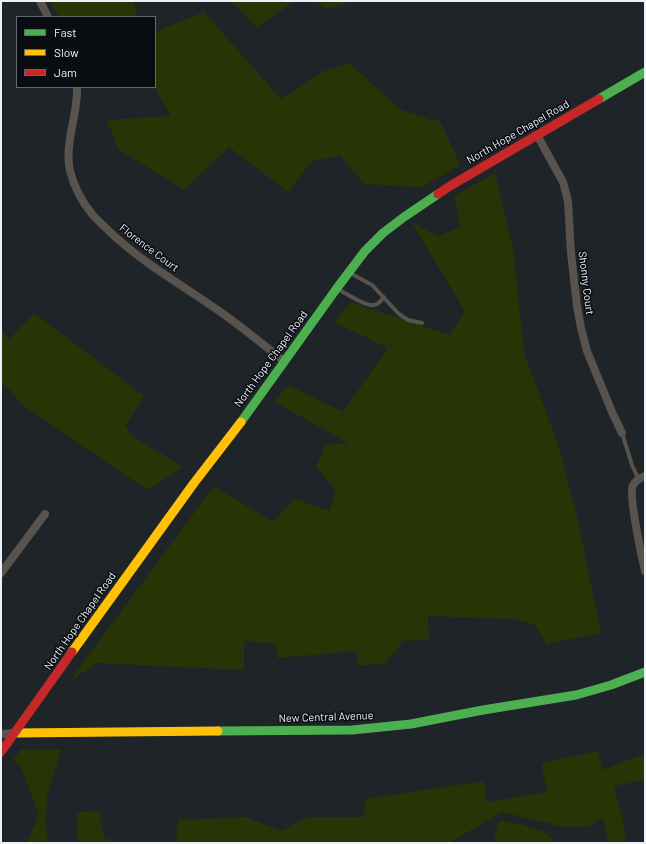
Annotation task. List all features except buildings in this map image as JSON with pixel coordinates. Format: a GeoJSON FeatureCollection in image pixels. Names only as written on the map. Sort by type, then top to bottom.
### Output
{"type":"FeatureCollection","features":[{"type":"Feature","properties":{"kind":"main road","name":"North Hope Chapel Road"},"geometry":{"type":"LineString","coordinates":[[1,752],[101,611],[194,483],[232,434],[337,288],[383,233],[404,216],[450,186],[645,72]]}},
{"type":"Feature","properties":{"kind":"main road","name":"New Central Avenue"},"geometry":{"type":"LineString","coordinates":[[15,733],[352,730],[411,724],[483,710],[576,695],[611,685],[645,672]]}},
{"type":"Feature","properties":{"kind":"street"},"geometry":{"type":"LineString","coordinates":[[40,1],[48,16]]}},
{"type":"Feature","properties":{"kind":"street","name":"Florence Court"},"geometry":{"type":"LineString","coordinates":[[77,88],[76,108],[68,147],[68,158],[74,183],[83,201],[92,214],[123,245],[221,312],[284,361]]}},
{"type":"Feature","properties":{"kind":"street","name":"Shonny Court"},"geometry":{"type":"LineString","coordinates":[[537,135],[563,182],[568,201],[571,253],[581,328],[587,351],[622,433]]}},
{"type":"Feature","properties":{"kind":"street"},"geometry":{"type":"LineString","coordinates":[[642,477],[632,486],[632,500],[645,572]]}},
{"type":"Feature","properties":{"kind":"street"},"geometry":{"type":"LineString","coordinates":[[1,573],[45,514]]}},
{"type":"Feature","properties":{"kind":"street","name":"New Central Avenue"},"geometry":{"type":"LineString","coordinates":[[1,734],[15,733]]}},
{"type":"Feature","properties":{"kind":"lane"},"geometry":{"type":"LineString","coordinates":[[349,272],[372,285],[399,314],[408,320],[422,323]]}},
{"type":"Feature","properties":{"kind":"lane"},"geometry":{"type":"LineString","coordinates":[[337,288],[369,305],[375,306],[384,297]]}},
{"type":"Feature","properties":{"kind":"lane"},"geometry":{"type":"LineString","coordinates":[[622,433],[632,465],[642,477]]}},
{"type":"Feature","properties":{"kind":"green space"},"geometry":{"type":"Polygon","coordinates":[[[50,1],[134,1],[137,16],[58,16],[50,1]]]}},
{"type":"Feature","properties":{"kind":"green space"},"geometry":{"type":"Polygon","coordinates":[[[232,1],[294,1],[257,28],[232,1]]]}},
{"type":"Feature","properties":{"kind":"green space"},"geometry":{"type":"Polygon","coordinates":[[[315,1],[351,1],[327,9],[315,1]]]}},
{"type":"Feature","properties":{"kind":"green space"},"geometry":{"type":"Polygon","coordinates":[[[204,12],[281,99],[322,72],[349,63],[400,109],[431,120],[440,121],[460,165],[422,187],[364,184],[340,156],[312,161],[288,192],[229,147],[184,190],[118,149],[107,120],[171,116],[155,88],[156,32],[204,12]]]}},
{"type":"Feature","properties":{"kind":"green space"},"geometry":{"type":"Polygon","coordinates":[[[495,173],[513,248],[524,352],[559,448],[578,521],[601,633],[547,644],[534,624],[512,619],[428,616],[429,640],[403,641],[386,663],[358,666],[356,651],[277,658],[276,644],[244,641],[244,670],[97,663],[68,683],[214,486],[273,522],[295,499],[330,511],[336,490],[316,467],[325,445],[348,443],[275,402],[288,385],[343,412],[388,348],[334,322],[350,302],[450,335],[465,311],[412,223],[438,236],[460,227],[455,196],[495,173]]]}},
{"type":"Feature","properties":{"kind":"green space"},"geometry":{"type":"Polygon","coordinates":[[[34,313],[144,396],[125,426],[133,437],[183,467],[148,490],[25,407],[9,389],[1,383],[1,330],[9,340],[34,313]]]}},
{"type":"Feature","properties":{"kind":"green space"},"geometry":{"type":"Polygon","coordinates":[[[20,750],[61,750],[47,796],[47,843],[27,843],[39,814],[20,765],[13,760],[20,750]]]}},
{"type":"Feature","properties":{"kind":"green space"},"geometry":{"type":"Polygon","coordinates":[[[598,751],[602,770],[645,754],[645,780],[614,786],[623,822],[626,843],[608,843],[603,817],[590,826],[564,827],[502,812],[449,843],[176,843],[178,820],[246,817],[281,831],[308,817],[364,817],[365,799],[484,781],[487,802],[547,792],[541,763],[598,751]]]}},
{"type":"Feature","properties":{"kind":"green space"},"geometry":{"type":"Polygon","coordinates":[[[99,811],[104,838],[123,843],[78,843],[77,812],[99,811]]]}},
{"type":"Feature","properties":{"kind":"green space"},"geometry":{"type":"Polygon","coordinates":[[[499,821],[521,824],[544,832],[556,843],[493,843],[499,821]]]}},
{"type":"Feature","properties":{"kind":"traffic: fast"},"geometry":{"type":"LineString","coordinates":[[599,99],[645,72]]}},
{"type":"Feature","properties":{"kind":"traffic: fast"},"geometry":{"type":"LineString","coordinates":[[241,422],[365,251],[383,233],[438,194]]}},
{"type":"Feature","properties":{"kind":"traffic: fast"},"geometry":{"type":"LineString","coordinates":[[218,731],[352,730],[411,724],[483,710],[576,695],[611,685],[645,672]]}},
{"type":"Feature","properties":{"kind":"traffic: slow"},"geometry":{"type":"LineString","coordinates":[[72,652],[194,483],[241,422]]}},
{"type":"Feature","properties":{"kind":"traffic: slow"},"geometry":{"type":"LineString","coordinates":[[15,733],[218,731]]}},
{"type":"Feature","properties":{"kind":"traffic: jam"},"geometry":{"type":"LineString","coordinates":[[438,194],[599,99]]}},
{"type":"Feature","properties":{"kind":"traffic: jam"},"geometry":{"type":"LineString","coordinates":[[1,752],[72,652]]}}]}
